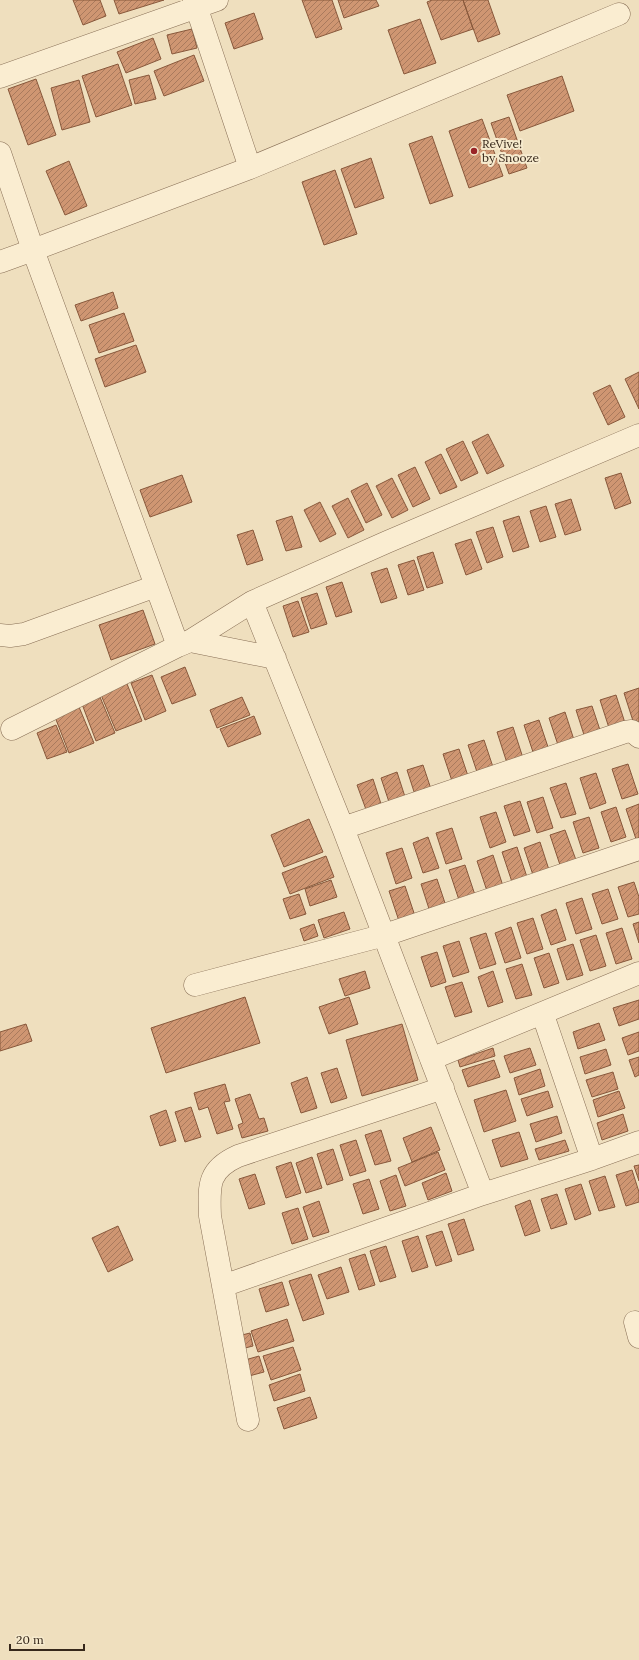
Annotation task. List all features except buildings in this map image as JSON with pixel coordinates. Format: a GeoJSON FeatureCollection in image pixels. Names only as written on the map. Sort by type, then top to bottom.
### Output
{"type":"FeatureCollection","features":[{"type":"Feature","properties":{"kind":"street"},"geometry":{"type":"LineString","coordinates":[[0,77],[195,4],[216,0]]}},
{"type":"Feature","properties":{"kind":"street"},"geometry":{"type":"LineString","coordinates":[[195,4],[250,168]]}},
{"type":"Feature","properties":{"kind":"street"},"geometry":{"type":"LineString","coordinates":[[0,262],[250,168],[619,14]]}},
{"type":"Feature","properties":{"kind":"street"},"geometry":{"type":"LineString","coordinates":[[0,154],[33,250],[156,586],[184,643]]}},
{"type":"Feature","properties":{"kind":"street"},"geometry":{"type":"LineString","coordinates":[[12,729],[184,643],[252,602],[387,542],[639,435]]}},
{"type":"Feature","properties":{"kind":"street"},"geometry":{"type":"LineString","coordinates":[[0,635],[10,636],[24,634],[156,586]]}},
{"type":"Feature","properties":{"kind":"street"},"geometry":{"type":"LineString","coordinates":[[252,602],[344,828],[483,1194]]}},
{"type":"Feature","properties":{"kind":"street"},"geometry":{"type":"LineString","coordinates":[[184,643],[275,658]]}},
{"type":"Feature","properties":{"kind":"street"},"geometry":{"type":"LineString","coordinates":[[344,828],[625,732],[632,731],[639,737]]}},
{"type":"Feature","properties":{"kind":"street"},"geometry":{"type":"LineString","coordinates":[[194,985],[385,935],[639,849]]}},
{"type":"Feature","properties":{"kind":"street"},"geometry":{"type":"LineString","coordinates":[[431,1059],[543,1015],[639,973]]}},
{"type":"Feature","properties":{"kind":"street"},"geometry":{"type":"LineString","coordinates":[[543,1015],[592,1159]]}},
{"type":"Feature","properties":{"kind":"street"},"geometry":{"type":"LineString","coordinates":[[248,1420],[210,1216],[209,1192],[211,1180],[225,1162],[238,1156],[443,1088]]}},
{"type":"Feature","properties":{"kind":"street"},"geometry":{"type":"LineString","coordinates":[[223,1286],[483,1194],[592,1159],[639,1142]]}},
{"type":"Feature","properties":{"kind":"place","name":"ReVive! by Snooze"},"geometry":{"type":"Point","coordinates":[474,151]}}]}
